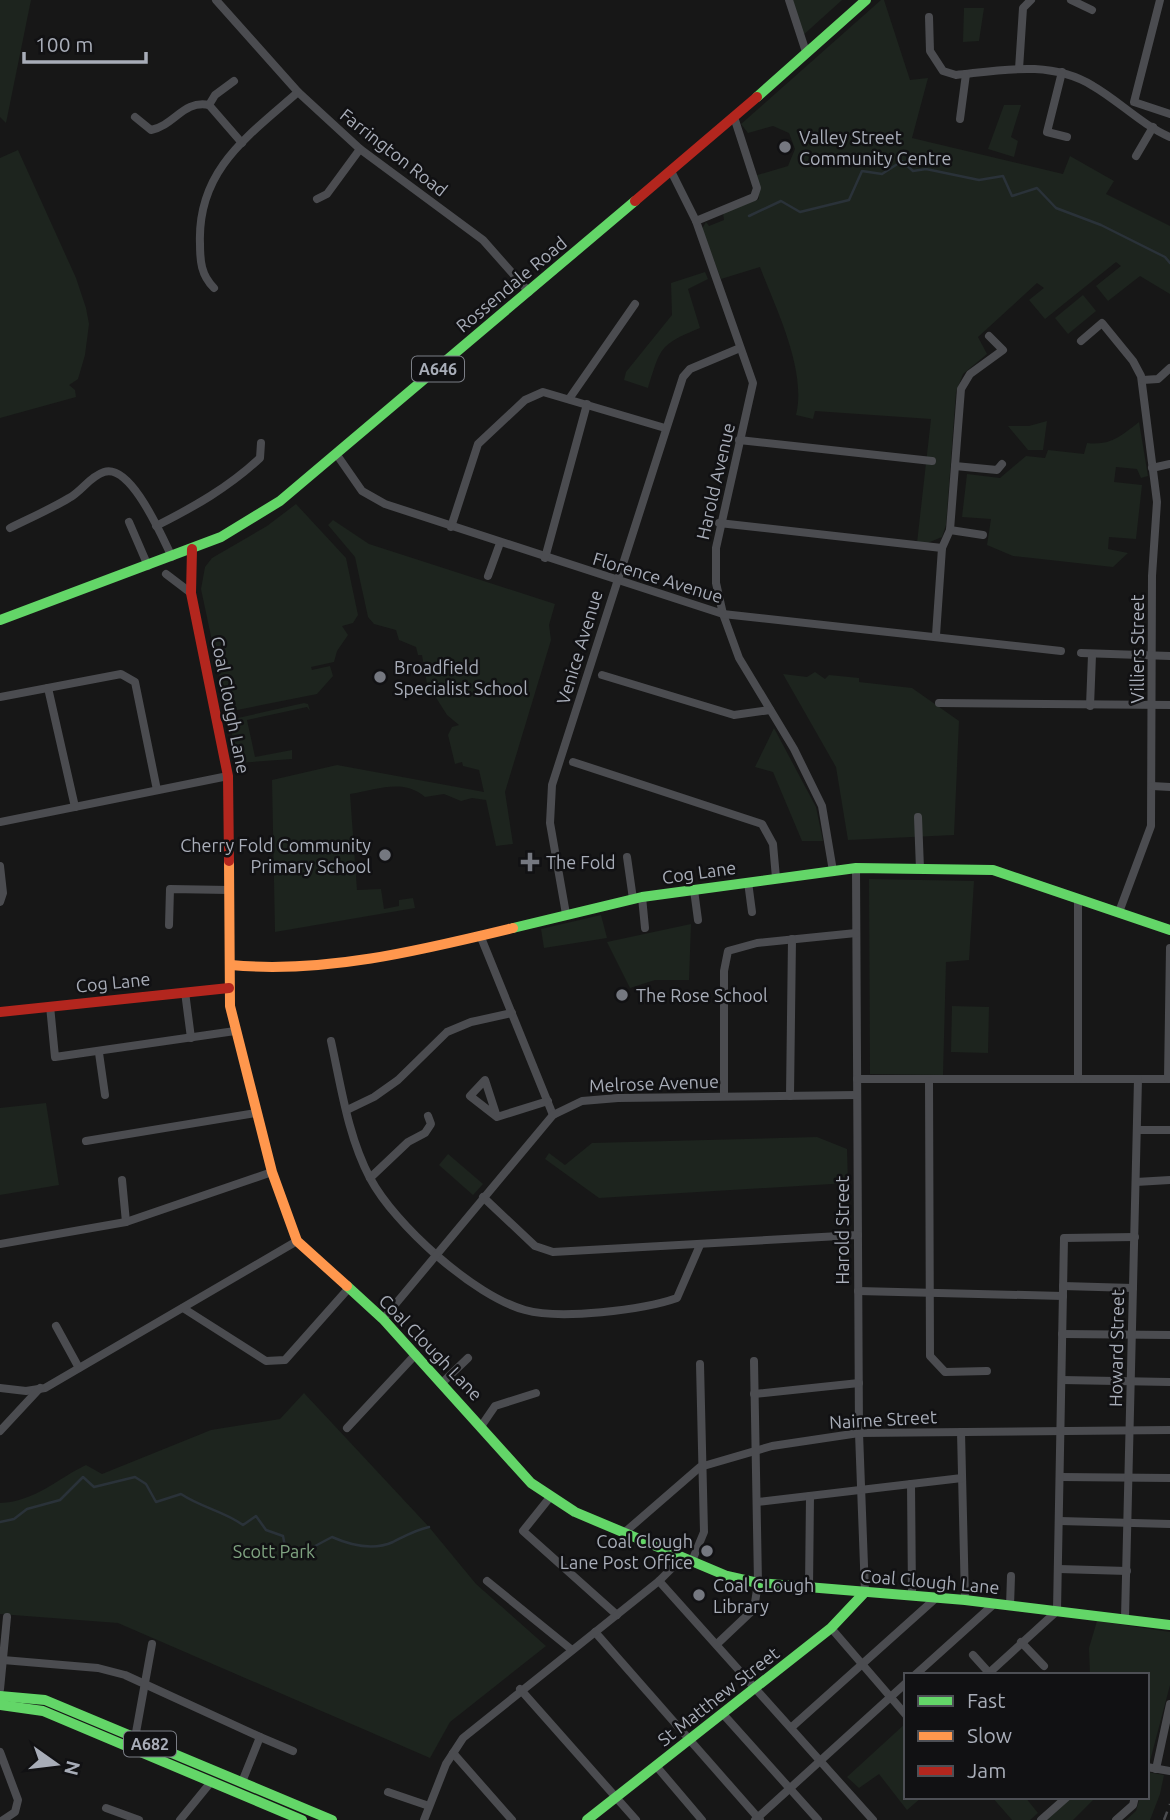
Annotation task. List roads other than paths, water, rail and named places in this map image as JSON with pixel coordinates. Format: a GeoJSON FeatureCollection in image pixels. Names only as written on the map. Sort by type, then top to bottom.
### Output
{"type":"FeatureCollection","features":[{"type":"Feature","properties":{"kind":"main road","name":"Rossendale Road"},"geometry":{"type":"LineString","coordinates":[[0,620],[192,550],[221,537],[280,501],[671,171],[866,0]]}},
{"type":"Feature","properties":{"kind":"main road","name":"Coal Clough Lane"},"geometry":{"type":"LineString","coordinates":[[192,550],[191,593],[228,776],[229,988],[235,1031],[272,1172],[297,1241],[383,1319],[482,1425],[531,1483],[575,1512],[727,1576],[758,1583],[965,1600],[1170,1625]]}},
{"type":"Feature","properties":{"kind":"main road","name":"Cog Lane"},"geometry":{"type":"LineString","coordinates":[[230,965],[273,969],[315,966],[480,934],[637,898],[856,868],[993,870],[1170,930]]}},
{"type":"Feature","properties":{"kind":"main road","name":"Cog Lane"},"geometry":{"type":"LineString","coordinates":[[0,1012],[229,988]]}},
{"type":"Feature","properties":{"kind":"main road","name":"St Matthew Street"},"geometry":{"type":"LineString","coordinates":[[587,1820],[657,1768],[831,1629],[865,1592]]}},
{"type":"Feature","properties":{"kind":"main road","name":"A682"},"geometry":{"type":"LineString","coordinates":[[0,1696],[45,1700],[296,1815],[329,1819]]}},
{"type":"Feature","properties":{"kind":"main road","name":"A682"},"geometry":{"type":"LineString","coordinates":[[0,1705],[43,1711],[134,1743]]}},
{"type":"Feature","properties":{"kind":"street","name":"Farrington Road"},"geometry":{"type":"LineString","coordinates":[[216,0],[298,92],[360,149],[483,240],[529,292]]}},
{"type":"Feature","properties":{"kind":"street"},"geometry":{"type":"LineString","coordinates":[[789,0],[806,52]]}},
{"type":"Feature","properties":{"kind":"street"},"geometry":{"type":"LineString","coordinates":[[1019,69],[1023,8],[1031,0]]}},
{"type":"Feature","properties":{"kind":"street"},"geometry":{"type":"LineString","coordinates":[[1071,0],[1092,10]]}},
{"type":"Feature","properties":{"kind":"street"},"geometry":{"type":"LineString","coordinates":[[1160,0],[1134,102],[1170,114]]}},
{"type":"Feature","properties":{"kind":"street"},"geometry":{"type":"LineString","coordinates":[[929,18],[930,51],[943,71],[966,74],[1043,68],[1062,72],[1093,85],[1170,137]]}},
{"type":"Feature","properties":{"kind":"street"},"geometry":{"type":"LineString","coordinates":[[1062,72],[1047,132],[1067,137]]}},
{"type":"Feature","properties":{"kind":"street"},"geometry":{"type":"LineString","coordinates":[[960,119],[966,74]]}},
{"type":"Feature","properties":{"kind":"street"},"geometry":{"type":"LineString","coordinates":[[209,105],[215,95],[234,81]]}},
{"type":"Feature","properties":{"kind":"street"},"geometry":{"type":"LineString","coordinates":[[214,288],[204,278],[198,217],[210,181],[242,143],[298,92]]}},
{"type":"Feature","properties":{"kind":"street"},"geometry":{"type":"LineString","coordinates":[[135,117],[151,130],[160,128],[189,105],[209,105],[242,143]]}},
{"type":"Feature","properties":{"kind":"street"},"geometry":{"type":"LineString","coordinates":[[696,221],[754,197],[757,188],[734,117]]}},
{"type":"Feature","properties":{"kind":"street"},"geometry":{"type":"LineString","coordinates":[[1136,156],[1153,127]]}},
{"type":"Feature","properties":{"kind":"street"},"geometry":{"type":"LineString","coordinates":[[317,199],[327,194],[360,149]]}},
{"type":"Feature","properties":{"kind":"street","name":"Harold Avenue"},"geometry":{"type":"LineString","coordinates":[[671,171],[696,221],[753,383],[719,523],[716,583],[723,614],[739,659],[794,749],[822,806],[833,871]]}},
{"type":"Feature","properties":{"kind":"street"},"geometry":{"type":"LineString","coordinates":[[569,399],[635,304]]}},
{"type":"Feature","properties":{"kind":"street","name":"Villiers Street"},"geometry":{"type":"LineString","coordinates":[[1081,341],[1102,323],[1133,361],[1143,380],[1157,502],[1152,576],[1150,835],[1119,912]]}},
{"type":"Feature","properties":{"kind":"street"},"geometry":{"type":"LineString","coordinates":[[936,635],[942,548],[950,530],[961,389],[970,374],[1003,350],[989,336]]}},
{"type":"Feature","properties":{"kind":"street","name":"Venice Avenue"},"geometry":{"type":"LineString","coordinates":[[566,914],[550,823],[552,785],[683,377],[690,369],[740,348]]}},
{"type":"Feature","properties":{"kind":"street"},"geometry":{"type":"LineString","coordinates":[[1143,380],[1158,379],[1170,368]]}},
{"type":"Feature","properties":{"kind":"street"},"geometry":{"type":"LineString","coordinates":[[451,527],[478,444],[525,400],[543,392],[665,428]]}},
{"type":"Feature","properties":{"kind":"street"},"geometry":{"type":"LineString","coordinates":[[545,558],[587,404]]}},
{"type":"Feature","properties":{"kind":"street"},"geometry":{"type":"LineString","coordinates":[[739,440],[932,461]]}},
{"type":"Feature","properties":{"kind":"street"},"geometry":{"type":"LineString","coordinates":[[156,526],[213,495],[248,469],[260,458],[261,443]]}},
{"type":"Feature","properties":{"kind":"street","name":"Florence Avenue"},"geometry":{"type":"LineString","coordinates":[[337,454],[362,491],[385,504],[723,614],[936,635],[1062,651]]}},
{"type":"Feature","properties":{"kind":"street"},"geometry":{"type":"LineString","coordinates":[[955,466],[997,470],[1002,464]]}},
{"type":"Feature","properties":{"kind":"street"},"geometry":{"type":"LineString","coordinates":[[1152,468],[1170,464]]}},
{"type":"Feature","properties":{"kind":"street"},"geometry":{"type":"LineString","coordinates":[[10,528],[71,498],[87,481],[106,471],[117,472],[133,486],[172,557]]}},
{"type":"Feature","properties":{"kind":"street"},"geometry":{"type":"LineString","coordinates":[[129,522],[148,566]]}},
{"type":"Feature","properties":{"kind":"street"},"geometry":{"type":"LineString","coordinates":[[719,523],[942,548]]}},
{"type":"Feature","properties":{"kind":"street"},"geometry":{"type":"LineString","coordinates":[[950,530],[983,535]]}},
{"type":"Feature","properties":{"kind":"street"},"geometry":{"type":"LineString","coordinates":[[488,576],[500,543]]}},
{"type":"Feature","properties":{"kind":"street"},"geometry":{"type":"LineString","coordinates":[[166,574],[191,593]]}},
{"type":"Feature","properties":{"kind":"street"},"geometry":{"type":"LineString","coordinates":[[1081,653],[1170,656]]}},
{"type":"Feature","properties":{"kind":"street"},"geometry":{"type":"LineString","coordinates":[[1090,706],[1092,654]]}},
{"type":"Feature","properties":{"kind":"street"},"geometry":{"type":"LineString","coordinates":[[0,698],[121,674],[129,676],[135,681],[157,790]]}},
{"type":"Feature","properties":{"kind":"street"},"geometry":{"type":"LineString","coordinates":[[602,675],[734,715],[770,710]]}},
{"type":"Feature","properties":{"kind":"street"},"geometry":{"type":"LineString","coordinates":[[48,688],[75,807]]}},
{"type":"Feature","properties":{"kind":"street"},"geometry":{"type":"LineString","coordinates":[[939,703],[1170,705]]}},
{"type":"Feature","properties":{"kind":"street"},"geometry":{"type":"LineString","coordinates":[[573,762],[762,824],[773,844],[776,878]]}},
{"type":"Feature","properties":{"kind":"street"},"geometry":{"type":"LineString","coordinates":[[0,822],[228,776]]}},
{"type":"Feature","properties":{"kind":"street"},"geometry":{"type":"LineString","coordinates":[[1152,786],[1170,787]]}},
{"type":"Feature","properties":{"kind":"street"},"geometry":{"type":"LineString","coordinates":[[918,817],[920,869]]}},
{"type":"Feature","properties":{"kind":"street"},"geometry":{"type":"LineString","coordinates":[[626,857],[645,928]]}},
{"type":"Feature","properties":{"kind":"street"},"geometry":{"type":"LineString","coordinates":[[0,866],[3,893],[0,902]]}},
{"type":"Feature","properties":{"kind":"street","name":"Harold Street"},"geometry":{"type":"LineString","coordinates":[[856,868],[859,1433],[865,1592]]}},
{"type":"Feature","properties":{"kind":"street"},"geometry":{"type":"LineString","coordinates":[[748,883],[752,912]]}},
{"type":"Feature","properties":{"kind":"street"},"geometry":{"type":"LineString","coordinates":[[169,925],[170,889],[229,890]]}},
{"type":"Feature","properties":{"kind":"street"},"geometry":{"type":"LineString","coordinates":[[694,890],[698,920]]}},
{"type":"Feature","properties":{"kind":"street"},"geometry":{"type":"LineString","coordinates":[[1078,899],[1078,1079]]}},
{"type":"Feature","properties":{"kind":"street"},"geometry":{"type":"LineString","coordinates":[[724,1096],[724,971],[729,951],[757,943],[856,933]]}},
{"type":"Feature","properties":{"kind":"street"},"geometry":{"type":"LineString","coordinates":[[480,934],[553,1115]]}},
{"type":"Feature","properties":{"kind":"street"},"geometry":{"type":"LineString","coordinates":[[790,1096],[793,939]]}},
{"type":"Feature","properties":{"kind":"street"},"geometry":{"type":"LineString","coordinates":[[857,1079],[1169,1079],[1167,967],[1170,948]]}},
{"type":"Feature","properties":{"kind":"street"},"geometry":{"type":"LineString","coordinates":[[185,992],[191,1038]]}},
{"type":"Feature","properties":{"kind":"street"},"geometry":{"type":"LineString","coordinates":[[50,1006],[55,1058],[99,1054],[235,1031]]}},
{"type":"Feature","properties":{"kind":"street"},"geometry":{"type":"LineString","coordinates":[[347,1110],[374,1097],[398,1080],[447,1032],[471,1022],[512,1013]]}},
{"type":"Feature","properties":{"kind":"street"},"geometry":{"type":"LineString","coordinates":[[331,1041],[347,1110],[370,1178],[396,1218],[486,1293],[525,1310],[553,1314],[629,1309],[677,1298],[700,1245]]}},
{"type":"Feature","properties":{"kind":"street"},"geometry":{"type":"LineString","coordinates":[[99,1054],[105,1095]]}},
{"type":"Feature","properties":{"kind":"street","name":"Howard Street"},"geometry":{"type":"LineString","coordinates":[[1125,1618],[1138,1079]]}},
{"type":"Feature","properties":{"kind":"street"},"geometry":{"type":"LineString","coordinates":[[929,1081],[930,1356],[945,1372],[987,1371]]}},
{"type":"Feature","properties":{"kind":"street","name":"Melrose Avenue"},"geometry":{"type":"LineString","coordinates":[[383,1319],[553,1115],[582,1101],[857,1095]]}},
{"type":"Feature","properties":{"kind":"street"},"geometry":{"type":"LineString","coordinates":[[498,1117],[548,1101]]}},
{"type":"Feature","properties":{"kind":"street"},"geometry":{"type":"LineString","coordinates":[[86,1141],[256,1113]]}},
{"type":"Feature","properties":{"kind":"street"},"geometry":{"type":"LineString","coordinates":[[370,1178],[408,1142],[425,1133],[430,1124],[428,1116]]}},
{"type":"Feature","properties":{"kind":"street"},"geometry":{"type":"LineString","coordinates":[[1137,1130],[1170,1130]]}},
{"type":"Feature","properties":{"kind":"street"},"geometry":{"type":"LineString","coordinates":[[0,1244],[126,1222],[272,1172]]}},
{"type":"Feature","properties":{"kind":"street"},"geometry":{"type":"LineString","coordinates":[[122,1180],[126,1222]]}},
{"type":"Feature","properties":{"kind":"street"},"geometry":{"type":"LineString","coordinates":[[1136,1182],[1170,1180]]}},
{"type":"Feature","properties":{"kind":"street"},"geometry":{"type":"LineString","coordinates":[[483,1198],[535,1245],[553,1252],[858,1235]]}},
{"type":"Feature","properties":{"kind":"street"},"geometry":{"type":"LineString","coordinates":[[991,1673],[1057,1611],[1064,1238],[1135,1237]]}},
{"type":"Feature","properties":{"kind":"street"},"geometry":{"type":"LineString","coordinates":[[0,1431],[40,1388],[297,1241]]}},
{"type":"Feature","properties":{"kind":"street"},"geometry":{"type":"LineString","coordinates":[[1063,1286],[1133,1288]]}},
{"type":"Feature","properties":{"kind":"street"},"geometry":{"type":"LineString","coordinates":[[183,1308],[266,1361],[276,1363],[285,1360],[348,1289]]}},
{"type":"Feature","properties":{"kind":"street"},"geometry":{"type":"LineString","coordinates":[[858,1291],[1063,1296]]}},
{"type":"Feature","properties":{"kind":"street"},"geometry":{"type":"LineString","coordinates":[[55,1326],[79,1368]]}},
{"type":"Feature","properties":{"kind":"street"},"geometry":{"type":"LineString","coordinates":[[1062,1334],[1170,1335]]}},
{"type":"Feature","properties":{"kind":"street"},"geometry":{"type":"LineString","coordinates":[[347,1428],[416,1354]]}},
{"type":"Feature","properties":{"kind":"street"},"geometry":{"type":"LineString","coordinates":[[443,1382],[468,1359]]}},
{"type":"Feature","properties":{"kind":"street"},"geometry":{"type":"LineString","coordinates":[[717,1644],[754,1609],[758,1583],[754,1361]]}},
{"type":"Feature","properties":{"kind":"street"},"geometry":{"type":"LineString","coordinates":[[424,1820],[453,1753],[463,1738],[520,1689],[688,1559],[704,1532],[700,1467],[700,1364]]}},
{"type":"Feature","properties":{"kind":"street"},"geometry":{"type":"LineString","coordinates":[[1062,1380],[1170,1382]]}},
{"type":"Feature","properties":{"kind":"street"},"geometry":{"type":"LineString","coordinates":[[754,1394],[859,1383]]}},
{"type":"Feature","properties":{"kind":"street"},"geometry":{"type":"LineString","coordinates":[[0,1388],[40,1388]]}},
{"type":"Feature","properties":{"kind":"street"},"geometry":{"type":"LineString","coordinates":[[482,1425],[495,1406],[536,1393]]}},
{"type":"Feature","properties":{"kind":"street","name":"Nairne Street"},"geometry":{"type":"LineString","coordinates":[[625,1532],[700,1467],[755,1450],[859,1433],[1170,1430]]}},
{"type":"Feature","properties":{"kind":"street"},"geometry":{"type":"LineString","coordinates":[[961,1432],[965,1600]]}},
{"type":"Feature","properties":{"kind":"street"},"geometry":{"type":"LineString","coordinates":[[1060,1477],[1170,1478]]}},
{"type":"Feature","properties":{"kind":"street"},"geometry":{"type":"LineString","coordinates":[[757,1502],[962,1478]]}},
{"type":"Feature","properties":{"kind":"street"},"geometry":{"type":"LineString","coordinates":[[911,1484],[912,1595]]}},
{"type":"Feature","properties":{"kind":"street"},"geometry":{"type":"LineString","coordinates":[[551,1496],[523,1531],[617,1615]]}},
{"type":"Feature","properties":{"kind":"street"},"geometry":{"type":"LineString","coordinates":[[809,1588],[810,1496]]}},
{"type":"Feature","properties":{"kind":"street"},"geometry":{"type":"LineString","coordinates":[[1060,1521],[1170,1524]]}},
{"type":"Feature","properties":{"kind":"street"},"geometry":{"type":"LineString","coordinates":[[1059,1569],[1127,1571]]}},
{"type":"Feature","properties":{"kind":"street"},"geometry":{"type":"LineString","coordinates":[[1010,1606],[1011,1576]]}},
{"type":"Feature","properties":{"kind":"street"},"geometry":{"type":"LineString","coordinates":[[487,1581],[572,1650]]}},
{"type":"Feature","properties":{"kind":"street"},"geometry":{"type":"LineString","coordinates":[[659,1581],[793,1726],[873,1820]]}},
{"type":"Feature","properties":{"kind":"street"},"geometry":{"type":"LineString","coordinates":[[793,1726],[936,1598]]}},
{"type":"Feature","properties":{"kind":"street"},"geometry":{"type":"LineString","coordinates":[[917,1673],[994,1604]]}},
{"type":"Feature","properties":{"kind":"street"},"geometry":{"type":"LineString","coordinates":[[0,1689],[8,1617]]}},
{"type":"Feature","properties":{"kind":"street"},"geometry":{"type":"LineString","coordinates":[[831,1629],[904,1713]]}},
{"type":"Feature","properties":{"kind":"street"},"geometry":{"type":"LineString","coordinates":[[595,1632],[758,1819],[904,1685]]}},
{"type":"Feature","properties":{"kind":"street"},"geometry":{"type":"LineString","coordinates":[[1021,1642],[1044,1666]]}},
{"type":"Feature","properties":{"kind":"street"},"geometry":{"type":"LineString","coordinates":[[134,1743],[152,1644]]}},
{"type":"Feature","properties":{"kind":"street"},"geometry":{"type":"LineString","coordinates":[[973,1655],[989,1673]]}},
{"type":"Feature","properties":{"kind":"street"},"geometry":{"type":"LineString","coordinates":[[3,1660],[98,1668],[144,1684],[293,1751]]}},
{"type":"Feature","properties":{"kind":"street"},"geometry":{"type":"LineString","coordinates":[[520,1689],[636,1820]]}},
{"type":"Feature","properties":{"kind":"street"},"geometry":{"type":"LineString","coordinates":[[1159,1769],[1170,1704]]}},
{"type":"Feature","properties":{"kind":"street"},"geometry":{"type":"LineString","coordinates":[[723,1714],[818,1820]]}},
{"type":"Feature","properties":{"kind":"street"},"geometry":{"type":"LineString","coordinates":[[239,1787],[260,1737]]}},
{"type":"Feature","properties":{"kind":"street"},"geometry":{"type":"LineString","coordinates":[[0,1752],[18,1800],[13,1817],[2,1820]]}},
{"type":"Feature","properties":{"kind":"street"},"geometry":{"type":"LineString","coordinates":[[453,1753],[513,1820]]}},
{"type":"Feature","properties":{"kind":"street"},"geometry":{"type":"LineString","coordinates":[[657,1768],[702,1820]]}},
{"type":"Feature","properties":{"kind":"street"},"geometry":{"type":"LineString","coordinates":[[180,1820],[213,1777]]}},
{"type":"Feature","properties":{"kind":"street"},"geometry":{"type":"LineString","coordinates":[[388,1792],[429,1807]]}},
{"type":"Feature","properties":{"kind":"street"},"geometry":{"type":"LineString","coordinates":[[1041,1820],[1065,1799]]}},
{"type":"Feature","properties":{"kind":"street"},"geometry":{"type":"LineString","coordinates":[[1116,1820],[1133,1805],[1134,1799]]}},
{"type":"Feature","properties":{"kind":"street"},"geometry":{"type":"LineString","coordinates":[[106,1808],[139,1820]]}},
{"type":"Feature","properties":{"kind":"waterway"},"geometry":{"type":"LineString","coordinates":[[749,216],[781,201],[800,212],[849,200],[862,171],[882,174],[902,161],[913,171],[926,169],[979,180],[1003,176],[1012,196],[1037,188],[1056,208],[1101,225],[1165,257],[1170,263]]}},
{"type":"Feature","properties":{"kind":"waterway"},"geometry":{"type":"LineString","coordinates":[[0,1522],[14,1519],[27,1509],[60,1500],[83,1477],[94,1487],[135,1477],[146,1484],[156,1502],[181,1494],[243,1525],[256,1516],[266,1530],[283,1536],[286,1551],[302,1553],[332,1537],[354,1544],[385,1545],[429,1527]]}},
{"type":"Feature","properties":{"kind":"railway"},"geometry":{"type":"LineString","coordinates":[[1164,1820],[1170,1804]]}},
{"type":"Feature","properties":{"kind":"place","name":"Valley Street Community Centre"},"geometry":{"type":"Point","coordinates":[785,147]}},
{"type":"Feature","properties":{"kind":"place","name":"Broadfield Specialist School"},"geometry":{"type":"Point","coordinates":[380,677]}},
{"type":"Feature","properties":{"kind":"place","name":"Cherry Fold Community Primary School"},"geometry":{"type":"Point","coordinates":[385,855]}},
{"type":"Feature","properties":{"kind":"place","name":"The Fold"},"geometry":{"type":"Point","coordinates":[530,862]}},
{"type":"Feature","properties":{"kind":"place","name":"The Rose School"},"geometry":{"type":"Point","coordinates":[622,995]}},
{"type":"Feature","properties":{"kind":"place","name":"Coal Clough Lane Post Office"},"geometry":{"type":"Point","coordinates":[707,1551]}},
{"type":"Feature","properties":{"kind":"place","name":"Coal CLough Library"},"geometry":{"type":"Point","coordinates":[699,1595]}},
{"type":"Feature","properties":{"kind":"park label","name":"Scott Park"},"geometry":{"type":"Point","coordinates":[274,1551]}}]}
